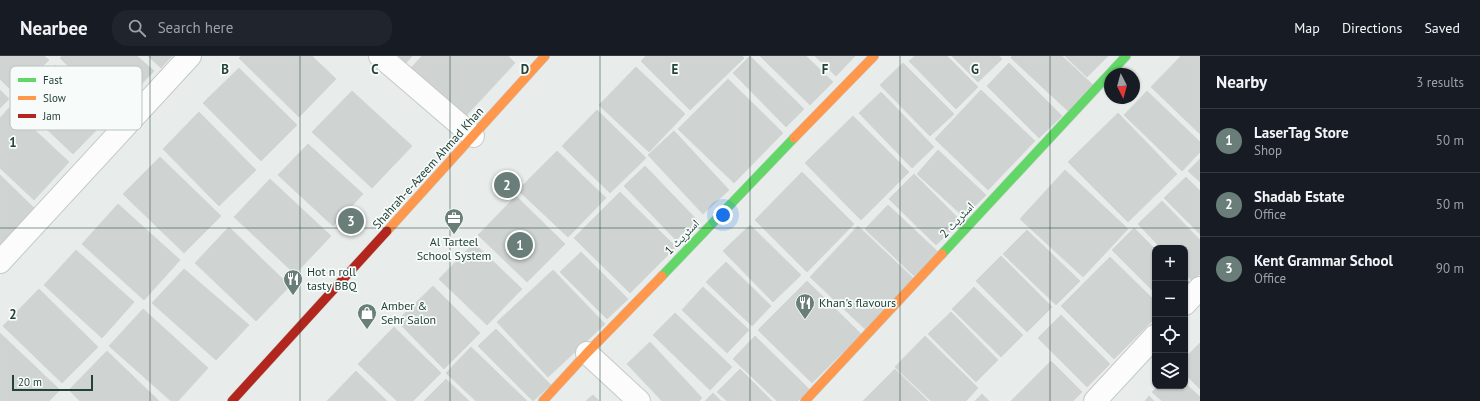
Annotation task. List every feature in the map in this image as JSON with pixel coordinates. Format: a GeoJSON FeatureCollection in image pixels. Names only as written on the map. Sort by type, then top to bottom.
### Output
{"type":"FeatureCollection","features":[{"type":"Feature","properties":{"kind":"street"},"geometry":{"type":"LineString","coordinates":[[142,108],[190,56]]}},
{"type":"Feature","properties":{"kind":"street"},"geometry":{"type":"LineString","coordinates":[[380,56],[473,136]]}},
{"type":"Feature","properties":{"kind":"street","name":"Shahrah-e-Azeem Ahmad Khan"},"geometry":{"type":"LineString","coordinates":[[232,401],[544,56]]}},
{"type":"Feature","properties":{"kind":"street","name":"اسٹریٹ 1"},"geometry":{"type":"LineString","coordinates":[[543,401],[587,353],[874,56]]}},
{"type":"Feature","properties":{"kind":"street","name":"اسٹریٹ 2"},"geometry":{"type":"LineString","coordinates":[[805,401],[1126,56]]}},
{"type":"Feature","properties":{"kind":"street"},"geometry":{"type":"LineString","coordinates":[[0,262],[122,130]]}},
{"type":"Feature","properties":{"kind":"street"},"geometry":{"type":"LineString","coordinates":[[1188,301],[1200,288]]}},
{"type":"Feature","properties":{"kind":"street"},"geometry":{"type":"LineString","coordinates":[[1095,401],[1152,339]]}},
{"type":"Feature","properties":{"kind":"street"},"geometry":{"type":"LineString","coordinates":[[587,353],[639,401]]}},
{"type":"Feature","properties":{"kind":"building"},"geometry":{"type":"Polygon","coordinates":[[[0,56],[44,56],[49,60],[43,66],[10,66],[10,89],[0,79],[0,56]]]}},
{"type":"Feature","properties":{"kind":"building"},"geometry":{"type":"Polygon","coordinates":[[[62,56],[137,56],[154,71],[142,84],[142,66],[68,66],[60,58],[62,56]]]}},
{"type":"Feature","properties":{"kind":"building"},"geometry":{"type":"Polygon","coordinates":[[[148,56],[172,56],[161,68],[148,56]]]}},
{"type":"Feature","properties":{"kind":"building"},"geometry":{"type":"Polygon","coordinates":[[[241,56],[312,56],[336,79],[299,117],[239,58],[241,56]]]}},
{"type":"Feature","properties":{"kind":"building"},"geometry":{"type":"Polygon","coordinates":[[[399,56],[412,56],[406,63],[399,56]]]}},
{"type":"Feature","properties":{"kind":"building"},"geometry":{"type":"Polygon","coordinates":[[[422,56],[508,56],[515,63],[464,118],[410,69],[422,56]]]}},
{"type":"Feature","properties":{"kind":"building"},"geometry":{"type":"Polygon","coordinates":[[[646,56],[742,56],[744,58],[690,110],[641,61],[646,56]]]}},
{"type":"Feature","properties":{"kind":"building"},"geometry":{"type":"Polygon","coordinates":[[[750,56],[804,109],[786,127],[733,73],[750,56]]]}},
{"type":"Feature","properties":{"kind":"building"},"geometry":{"type":"Polygon","coordinates":[[[760,56],[806,56],[833,82],[810,105],[760,56]]]}},
{"type":"Feature","properties":{"kind":"building"},"geometry":{"type":"Polygon","coordinates":[[[815,56],[855,56],[836,76],[815,56]]]}},
{"type":"Feature","properties":{"kind":"building"},"geometry":{"type":"Polygon","coordinates":[[[915,56],[947,56],[978,87],[956,109],[909,61],[915,56]]]}},
{"type":"Feature","properties":{"kind":"building"},"geometry":{"type":"Polygon","coordinates":[[[952,56],[999,56],[1002,59],[978,82],[952,56]]]}},
{"type":"Feature","properties":{"kind":"building"},"geometry":{"type":"Polygon","coordinates":[[[1012,56],[1062,56],[1093,85],[1068,111],[1011,58],[1012,56]]]}},
{"type":"Feature","properties":{"kind":"building"},"geometry":{"type":"Polygon","coordinates":[[[1065,56],[1108,56],[1087,77],[1065,56]]]}},
{"type":"Feature","properties":{"kind":"building"},"geometry":{"type":"Polygon","coordinates":[[[1181,56],[1200,56],[1200,134],[1151,87],[1181,56]]]}},
{"type":"Feature","properties":{"kind":"building"},"geometry":{"type":"Polygon","coordinates":[[[903,63],[954,114],[930,136],[880,85],[903,63]]]}},
{"type":"Feature","properties":{"kind":"building"},"geometry":{"type":"Polygon","coordinates":[[[1009,63],[1062,116],[1039,138],[987,86],[1009,63]]]}},
{"type":"Feature","properties":{"kind":"building"},"geometry":{"type":"Polygon","coordinates":[[[636,67],[685,114],[649,152],[599,105],[636,67]]]}},
{"type":"Feature","properties":{"kind":"building"},"geometry":{"type":"Polygon","coordinates":[[[239,68],[297,125],[261,161],[203,103],[239,68]]]}},
{"type":"Feature","properties":{"kind":"building"},"geometry":{"type":"Polygon","coordinates":[[[728,79],[783,133],[734,183],[678,129],[728,79]]]}},
{"type":"Feature","properties":{"kind":"building"},"geometry":{"type":"Polygon","coordinates":[[[0,90],[9,99],[0,108],[0,90]]]}},
{"type":"Feature","properties":{"kind":"building"},"geometry":{"type":"Polygon","coordinates":[[[981,90],[1035,141],[988,190],[935,139],[981,90]]]}},
{"type":"Feature","properties":{"kind":"building"},"geometry":{"type":"Polygon","coordinates":[[[352,91],[412,146],[372,188],[312,132],[352,91]]]}},
{"type":"Feature","properties":{"kind":"building"},"geometry":{"type":"Polygon","coordinates":[[[1147,91],[1200,142],[1200,152],[1182,171],[1124,115],[1135,104],[1140,104],[1140,98],[1147,91]]]}},
{"type":"Feature","properties":{"kind":"building"},"geometry":{"type":"Polygon","coordinates":[[[881,92],[934,147],[912,168],[859,113],[881,92]]]}},
{"type":"Feature","properties":{"kind":"building"},"geometry":{"type":"Polygon","coordinates":[[[10,107],[10,130],[35,130],[69,162],[34,200],[0,168],[0,118],[10,107]]]}},
{"type":"Feature","properties":{"kind":"building"},"geometry":{"type":"Polygon","coordinates":[[[597,110],[646,158],[610,193],[562,146],[597,110]]]}},
{"type":"Feature","properties":{"kind":"building"},"geometry":{"type":"Polygon","coordinates":[[[199,112],[256,170],[219,206],[163,149],[199,112]]]}},
{"type":"Feature","properties":{"kind":"building"},"geometry":{"type":"Polygon","coordinates":[[[1118,113],[1177,174],[1128,222],[1068,162],[1118,113]]]}},
{"type":"Feature","properties":{"kind":"building"},"geometry":{"type":"Polygon","coordinates":[[[853,116],[909,172],[861,220],[805,163],[853,116]]]}},
{"type":"Feature","properties":{"kind":"building"},"geometry":{"type":"Polygon","coordinates":[[[48,130],[96,130],[73,154],[48,130]]]}},
{"type":"Feature","properties":{"kind":"building"},"geometry":{"type":"Polygon","coordinates":[[[674,131],[729,190],[703,214],[648,155],[674,131]]]}},
{"type":"Feature","properties":{"kind":"building"},"geometry":{"type":"Polygon","coordinates":[[[308,144],[363,194],[333,226],[278,175],[308,144]]]}},
{"type":"Feature","properties":{"kind":"building"},"geometry":{"type":"Polygon","coordinates":[[[938,150],[986,195],[964,217],[917,174],[938,150]]]}},
{"type":"Feature","properties":{"kind":"building"},"geometry":{"type":"Polygon","coordinates":[[[557,151],[606,198],[568,237],[518,190],[557,151]]]}},
{"type":"Feature","properties":{"kind":"building"},"geometry":{"type":"Polygon","coordinates":[[[160,157],[221,216],[184,253],[123,194],[160,157]]]}},
{"type":"Feature","properties":{"kind":"building"},"geometry":{"type":"Polygon","coordinates":[[[1200,159],[1200,182],[1188,171],[1200,159]]]}},
{"type":"Feature","properties":{"kind":"building"},"geometry":{"type":"Polygon","coordinates":[[[645,166],[697,220],[676,240],[624,186],[645,166]]]}},
{"type":"Feature","properties":{"kind":"building"},"geometry":{"type":"Polygon","coordinates":[[[1065,170],[1128,229],[1083,277],[1020,219],[1065,170]]]}},
{"type":"Feature","properties":{"kind":"building"},"geometry":{"type":"Polygon","coordinates":[[[802,172],[854,224],[807,272],[755,220],[802,172]]]}},
{"type":"Feature","properties":{"kind":"building"},"geometry":{"type":"Polygon","coordinates":[[[914,174],[961,221],[936,245],[889,199],[914,174]]]}},
{"type":"Feature","properties":{"kind":"building"},"geometry":{"type":"Polygon","coordinates":[[[0,175],[35,209],[1,246],[0,245],[0,175]]]}},
{"type":"Feature","properties":{"kind":"building"},"geometry":{"type":"Polygon","coordinates":[[[1186,177],[1200,191],[1200,234],[1164,198],[1186,177]]]}},
{"type":"Feature","properties":{"kind":"building"},"geometry":{"type":"Polygon","coordinates":[[[270,179],[331,236],[295,274],[234,217],[270,179]]]}},
{"type":"Feature","properties":{"kind":"building"},"geometry":{"type":"Polygon","coordinates":[[[620,192],[676,247],[630,293],[574,238],[620,192]]]}},
{"type":"Feature","properties":{"kind":"building"},"geometry":{"type":"Polygon","coordinates":[[[516,196],[565,244],[527,282],[478,235],[516,196]]]}},
{"type":"Feature","properties":{"kind":"building"},"geometry":{"type":"Polygon","coordinates":[[[1162,201],[1200,240],[1200,274],[1192,281],[1188,276],[1188,245],[1158,245],[1138,224],[1162,201]]]}},
{"type":"Feature","properties":{"kind":"building"},"geometry":{"type":"Polygon","coordinates":[[[118,204],[180,260],[144,300],[82,244],[118,204]]]}},
{"type":"Feature","properties":{"kind":"building"},"geometry":{"type":"Polygon","coordinates":[[[888,205],[938,252],[914,276],[865,229],[888,205]]]}},
{"type":"Feature","properties":{"kind":"building"},"geometry":{"type":"Polygon","coordinates":[[[750,225],[801,275],[773,302],[723,251],[750,225]]]}},
{"type":"Feature","properties":{"kind":"building"},"geometry":{"type":"Polygon","coordinates":[[[858,226],[914,279],[865,329],[810,277],[858,226]]]}},
{"type":"Feature","properties":{"kind":"building"},"geometry":{"type":"Polygon","coordinates":[[[229,227],[290,286],[256,321],[195,263],[229,227]]]}},
{"type":"Feature","properties":{"kind":"building"},"geometry":{"type":"Polygon","coordinates":[[[1134,228],[1152,246],[1152,290],[1112,250],[1134,228]]]}},
{"type":"Feature","properties":{"kind":"building"},"geometry":{"type":"Polygon","coordinates":[[[1027,230],[1080,281],[1056,305],[1003,254],[1027,230]]]}},
{"type":"Feature","properties":{"kind":"building"},"geometry":{"type":"Polygon","coordinates":[[[474,243],[522,289],[487,325],[439,279],[474,243]]]}},
{"type":"Feature","properties":{"kind":"building"},"geometry":{"type":"Polygon","coordinates":[[[76,250],[134,302],[102,338],[44,285],[76,250]]]}},
{"type":"Feature","properties":{"kind":"building"},"geometry":{"type":"Polygon","coordinates":[[[581,252],[628,299],[607,319],[560,272],[581,252]]]}},
{"type":"Feature","properties":{"kind":"building"},"geometry":{"type":"Polygon","coordinates":[[[1001,256],[1052,307],[1027,332],[976,281],[1001,256]]]}},
{"type":"Feature","properties":{"kind":"building"},"geometry":{"type":"Polygon","coordinates":[[[1110,257],[1152,298],[1152,321],[1114,359],[1061,306],[1110,257]]]}},
{"type":"Feature","properties":{"kind":"building"},"geometry":{"type":"Polygon","coordinates":[[[726,262],[771,306],[752,326],[706,282],[726,262]]]}},
{"type":"Feature","properties":{"kind":"building"},"geometry":{"type":"Polygon","coordinates":[[[184,269],[249,325],[216,360],[152,303],[184,269]]]}},
{"type":"Feature","properties":{"kind":"building"},"geometry":{"type":"Polygon","coordinates":[[[553,270],[605,324],[548,377],[497,322],[553,270]]]}},
{"type":"Feature","properties":{"kind":"building"},"geometry":{"type":"Polygon","coordinates":[[[807,281],[861,334],[812,383],[758,330],[807,281]]]}},
{"type":"Feature","properties":{"kind":"building"},"geometry":{"type":"Polygon","coordinates":[[[433,286],[480,333],[444,369],[397,321],[433,286]]]}},
{"type":"Feature","properties":{"kind":"building"},"geometry":{"type":"Polygon","coordinates":[[[703,287],[749,330],[727,353],[682,310],[703,287]]]}},
{"type":"Feature","properties":{"kind":"building"},"geometry":{"type":"Polygon","coordinates":[[[974,287],[1023,335],[1001,357],[952,309],[974,287]]]}},
{"type":"Feature","properties":{"kind":"building"},"geometry":{"type":"Polygon","coordinates":[[[39,289],[98,347],[62,383],[3,326],[39,289]]]}},
{"type":"Feature","properties":{"kind":"building"},"geometry":{"type":"Polygon","coordinates":[[[143,309],[208,368],[178,401],[171,401],[109,346],[143,309]]]}},
{"type":"Feature","properties":{"kind":"building"},"geometry":{"type":"Polygon","coordinates":[[[951,312],[998,360],[976,382],[928,334],[951,312]]]}},
{"type":"Feature","properties":{"kind":"building"},"geometry":{"type":"Polygon","coordinates":[[[675,313],[732,367],[710,390],[653,335],[675,313]]]}},
{"type":"Feature","properties":{"kind":"building"},"geometry":{"type":"Polygon","coordinates":[[[1061,315],[1110,364],[1087,387],[1038,338],[1061,315]]]}},
{"type":"Feature","properties":{"kind":"building"},"geometry":{"type":"Polygon","coordinates":[[[394,327],[441,373],[413,401],[397,401],[358,364],[394,327]]]}},
{"type":"Feature","properties":{"kind":"building"},"geometry":{"type":"Polygon","coordinates":[[[496,329],[551,385],[533,401],[478,346],[496,329]]]}},
{"type":"Feature","properties":{"kind":"building"},"geometry":{"type":"Polygon","coordinates":[[[0,333],[60,390],[49,401],[0,401],[0,333]]]}},
{"type":"Feature","properties":{"kind":"building"},"geometry":{"type":"Polygon","coordinates":[[[755,336],[809,389],[798,401],[777,401],[733,359],[755,336]]]}},
{"type":"Feature","properties":{"kind":"building"},"geometry":{"type":"Polygon","coordinates":[[[925,336],[978,388],[966,401],[931,401],[895,367],[925,336]]]}},
{"type":"Feature","properties":{"kind":"building"},"geometry":{"type":"Polygon","coordinates":[[[650,342],[702,398],[699,401],[662,401],[627,364],[650,342]]]}},
{"type":"Feature","properties":{"kind":"building"},"geometry":{"type":"Polygon","coordinates":[[[1200,343],[1200,389],[1188,377],[1188,355],[1200,343]]]}},
{"type":"Feature","properties":{"kind":"building"},"geometry":{"type":"Polygon","coordinates":[[[471,347],[527,401],[476,401],[446,373],[471,347]]]}},
{"type":"Feature","properties":{"kind":"building"},"geometry":{"type":"Polygon","coordinates":[[[107,351],[159,401],[80,401],[69,390],[107,351]]]}},
{"type":"Feature","properties":{"kind":"building"},"geometry":{"type":"Polygon","coordinates":[[[1051,361],[1082,392],[1073,401],[1011,401],[1051,361]]]}},
{"type":"Feature","properties":{"kind":"building"},"geometry":{"type":"Polygon","coordinates":[[[740,369],[772,401],[727,401],[717,392],[740,369]]]}},
{"type":"Feature","properties":{"kind":"building"},"geometry":{"type":"Polygon","coordinates":[[[895,369],[928,401],[863,401],[895,369]]]}},
{"type":"Feature","properties":{"kind":"building"},"geometry":{"type":"Polygon","coordinates":[[[356,371],[387,401],[327,401],[356,371]]]}},
{"type":"Feature","properties":{"kind":"building"},"geometry":{"type":"Polygon","coordinates":[[[446,379],[469,401],[424,401],[446,379]]]}},
{"type":"Feature","properties":{"kind":"building"},"geometry":{"type":"Polygon","coordinates":[[[1188,386],[1200,397],[1200,401],[1162,401],[1152,392],[1155,389],[1188,389],[1188,386]]]}},
{"type":"Feature","properties":{"kind":"building"},"geometry":{"type":"Polygon","coordinates":[[[713,393],[721,401],[705,401],[713,393]]]}},
{"type":"Feature","properties":{"kind":"building"},"geometry":{"type":"Polygon","coordinates":[[[982,394],[989,401],[975,401],[982,394]]]}},
{"type":"Feature","properties":{"kind":"building"},"geometry":{"type":"Polygon","coordinates":[[[593,395],[599,401],[586,401],[593,395]]]}},
{"type":"Feature","properties":{"kind":"building"},"geometry":{"type":"Polygon","coordinates":[[[1149,396],[1154,401],[1145,401],[1149,396]]]}},
{"type":"Feature","properties":{"kind":"traffic: fast"},"geometry":{"type":"LineString","coordinates":[[942,254],[1126,56]]}},
{"type":"Feature","properties":{"kind":"traffic: fast"},"geometry":{"type":"LineString","coordinates":[[662,276],[794,138]]}},
{"type":"Feature","properties":{"kind":"traffic: slow"},"geometry":{"type":"LineString","coordinates":[[387,231],[545,56]]}},
{"type":"Feature","properties":{"kind":"traffic: slow"},"geometry":{"type":"LineString","coordinates":[[794,138],[874,56]]}},
{"type":"Feature","properties":{"kind":"traffic: slow"},"geometry":{"type":"LineString","coordinates":[[805,401],[942,254]]}},
{"type":"Feature","properties":{"kind":"traffic: slow"},"geometry":{"type":"LineString","coordinates":[[543,401],[587,353],[662,276]]}},
{"type":"Feature","properties":{"kind":"traffic: jam"},"geometry":{"type":"LineString","coordinates":[[232,401],[387,231]]}},
{"type":"Feature","properties":{"kind":"place","name":"Shadab Estate"},"geometry":{"type":"Point","coordinates":[507,185]}},
{"type":"Feature","properties":{"kind":"place","name":"Kent Grammar School"},"geometry":{"type":"Point","coordinates":[351,221]}},
{"type":"Feature","properties":{"kind":"place","name":"Al Tarteel School System"},"geometry":{"type":"Point","coordinates":[454,235]}},
{"type":"Feature","properties":{"kind":"place","name":"LaserTag Store"},"geometry":{"type":"Point","coordinates":[520,245]}},
{"type":"Feature","properties":{"kind":"place","name":"Hot n roll tasty BBQ"},"geometry":{"type":"Point","coordinates":[293,296]}},
{"type":"Feature","properties":{"kind":"place","name":"Khan's flavours"},"geometry":{"type":"Point","coordinates":[805,320]}},
{"type":"Feature","properties":{"kind":"place","name":"Amber & Sehr Salon"},"geometry":{"type":"Point","coordinates":[367,330]}}]}
